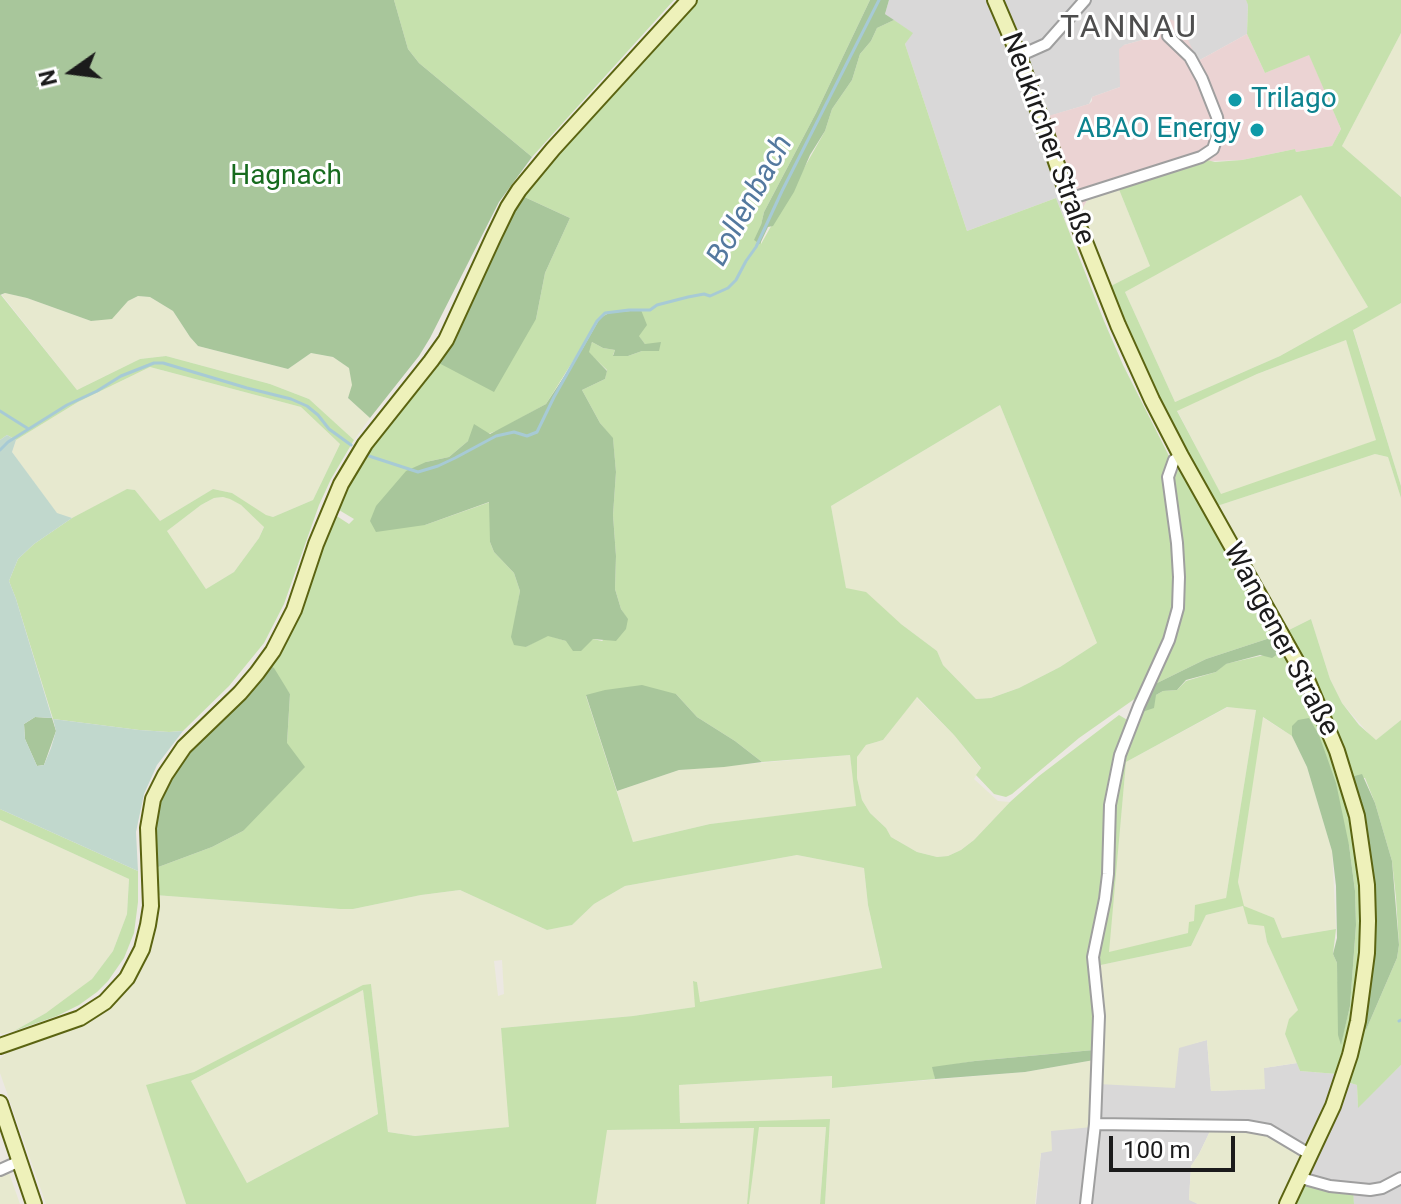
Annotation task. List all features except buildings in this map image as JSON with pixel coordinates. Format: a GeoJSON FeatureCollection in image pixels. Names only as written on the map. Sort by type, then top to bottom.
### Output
{"type":"FeatureCollection","features":[{"type":"Feature","properties":{"kind":"main road"},"geometry":{"type":"LineString","coordinates":[[0,1046],[66,1024],[93,1011],[112,995],[132,971],[142,949],[151,906],[150,809],[170,766],[184,747],[240,693],[273,651],[294,610],[316,544],[341,484],[365,444],[439,350],[519,190],[689,0]]}},
{"type":"Feature","properties":{"kind":"main road","name":"Neukircher Straße"},"geometry":{"type":"LineString","coordinates":[[995,0],[1019,56],[1098,279]]}},
{"type":"Feature","properties":{"kind":"main road","name":"Wangener Straße"},"geometry":{"type":"LineString","coordinates":[[1098,279],[1181,456],[1282,633],[1322,713],[1347,779],[1361,840],[1368,921],[1361,1002],[1350,1055],[1333,1106],[1287,1204]]}},
{"type":"Feature","properties":{"kind":"main road"},"geometry":{"type":"LineString","coordinates":[[0,1103],[34,1204]]}},
{"type":"Feature","properties":{"kind":"street"},"geometry":{"type":"LineString","coordinates":[[1019,56],[1046,44],[1085,0]]}},
{"type":"Feature","properties":{"kind":"street"},"geometry":{"type":"LineString","coordinates":[[1069,199],[1201,157],[1213,149],[1219,130],[1217,117],[1202,79],[1190,57],[1168,36]]}},
{"type":"Feature","properties":{"kind":"street"},"geometry":{"type":"LineString","coordinates":[[1086,1204],[1095,1124],[1099,1016],[1093,957],[1108,874],[1110,805],[1120,755],[1169,640],[1178,608],[1177,543],[1168,477],[1174,460],[1181,456]]}},
{"type":"Feature","properties":{"kind":"street"},"geometry":{"type":"LineString","coordinates":[[1095,1124],[1247,1126],[1269,1130],[1311,1155]]}},
{"type":"Feature","properties":{"kind":"street"},"geometry":{"type":"LineString","coordinates":[[0,1170],[20,1161]]}},
{"type":"Feature","properties":{"kind":"street"},"geometry":{"type":"LineString","coordinates":[[1301,1178],[1330,1186],[1370,1190],[1382,1188],[1401,1178]]}},
{"type":"Feature","properties":{"kind":"shaded area"},"geometry":{"type":"Polygon","coordinates":[[[889,0],[1246,0],[1247,34],[1198,61],[1153,37],[1124,45],[1120,87],[1092,97],[1089,104],[1046,117],[1080,213],[1064,218],[1056,198],[967,231],[905,44],[912,33],[885,14],[889,0]]]}},
{"type":"Feature","properties":{"kind":"shaded area"},"geometry":{"type":"Polygon","coordinates":[[[1167,18],[1180,23],[1198,61],[1247,34],[1265,73],[1309,54],[1341,129],[1332,146],[1296,152],[1295,149],[1242,160],[1211,161],[1088,199],[1080,213],[1045,117],[1089,104],[1092,97],[1120,87],[1119,49],[1153,37],[1154,26],[1167,18]]]}},
{"type":"Feature","properties":{"kind":"shaded area"},"geometry":{"type":"Polygon","coordinates":[[[1207,1040],[1211,1091],[1264,1089],[1264,1068],[1297,1063],[1300,1071],[1337,1074],[1306,1152],[1211,1129],[1191,1166],[1189,1199],[1198,1204],[1036,1204],[1041,1152],[1051,1131],[1094,1085],[1179,1047],[1207,1040]]]}},
{"type":"Feature","properties":{"kind":"shaded area"},"geometry":{"type":"Polygon","coordinates":[[[1401,1065],[1401,1204],[1354,1204],[1352,1188],[1307,1178],[1347,1082],[1357,1085],[1358,1107],[1401,1065]]]}},
{"type":"Feature","properties":{"kind":"green space","name":"Hagnach"},"geometry":{"type":"Polygon","coordinates":[[[0,0],[394,0],[408,49],[419,63],[532,157],[499,202],[419,356],[370,418],[348,398],[352,385],[349,368],[333,357],[311,353],[288,369],[198,346],[173,311],[150,297],[138,296],[128,301],[112,319],[91,321],[27,298],[5,293],[0,295],[0,0]]]}},
{"type":"Feature","properties":{"kind":"green space"},"geometry":{"type":"Polygon","coordinates":[[[394,0],[674,0],[532,157],[419,63],[408,49],[394,0]]]}},
{"type":"Feature","properties":{"kind":"green space"},"geometry":{"type":"Polygon","coordinates":[[[694,0],[870,0],[764,212],[761,244],[825,131],[832,109],[852,80],[860,54],[877,28],[894,20],[913,33],[905,44],[967,231],[1056,198],[1123,365],[1170,458],[1176,610],[1143,693],[1079,738],[1012,794],[1006,797],[994,794],[976,775],[981,768],[917,697],[883,740],[866,745],[857,757],[857,778],[862,800],[891,837],[917,852],[948,856],[974,840],[1039,776],[1119,715],[1129,721],[1111,779],[1104,887],[1090,952],[1096,1014],[1094,1050],[975,1061],[933,1068],[935,1079],[832,1088],[832,1076],[679,1085],[680,1123],[830,1119],[825,1204],[820,1204],[826,1127],[759,1127],[749,1204],[754,1128],[607,1130],[596,1204],[186,1204],[146,1085],[194,1072],[363,985],[371,984],[388,1132],[415,1136],[509,1127],[501,1028],[695,1007],[693,981],[697,982],[700,1002],[882,968],[868,905],[864,868],[797,855],[625,886],[594,904],[572,925],[547,930],[460,890],[353,909],[155,895],[153,869],[212,847],[243,831],[287,743],[290,694],[269,665],[332,513],[349,524],[354,519],[334,507],[354,467],[435,361],[536,319],[545,273],[570,218],[520,195],[694,0]],[[641,311],[609,313],[600,318],[546,404],[499,430],[468,441],[449,457],[426,462],[425,525],[490,502],[490,542],[494,552],[514,573],[520,591],[512,637],[526,647],[547,635],[566,641],[602,641],[627,619],[615,589],[613,515],[616,472],[613,439],[600,423],[582,390],[605,379],[607,370],[588,352],[592,342],[615,350],[613,355],[628,356],[642,351],[645,344],[638,335],[641,311]],[[1000,405],[831,506],[846,588],[866,592],[937,651],[943,665],[976,699],[991,698],[1019,688],[1097,643],[1000,405]],[[676,694],[586,696],[633,842],[710,824],[856,806],[850,755],[762,762],[697,717],[676,694]],[[363,990],[191,1081],[247,1183],[378,1114],[363,990]]]}},
{"type":"Feature","properties":{"kind":"green space"},"geometry":{"type":"Polygon","coordinates":[[[870,0],[889,0],[885,14],[894,20],[877,28],[860,54],[852,80],[832,109],[825,131],[810,155],[794,192],[773,226],[768,227],[760,244],[754,240],[764,212],[870,0]]]}},
{"type":"Feature","properties":{"kind":"green space"},"geometry":{"type":"Polygon","coordinates":[[[1246,0],[1401,0],[1401,33],[1342,146],[1401,197],[1401,303],[1353,330],[1401,486],[1401,498],[1388,457],[1375,454],[1214,507],[1164,412],[1107,288],[1150,266],[1118,187],[1207,160],[1242,160],[1295,149],[1296,152],[1332,146],[1341,129],[1309,55],[1265,73],[1247,34],[1246,0]],[[1301,195],[1125,292],[1175,402],[1280,356],[1368,307],[1301,195]],[[1346,340],[1257,374],[1177,411],[1221,494],[1376,440],[1346,340]]]}},
{"type":"Feature","properties":{"kind":"green space"},"geometry":{"type":"Polygon","coordinates":[[[1401,33],[1401,197],[1342,146],[1401,33]]]}},
{"type":"Feature","properties":{"kind":"green space"},"geometry":{"type":"Polygon","coordinates":[[[1118,187],[1150,266],[1107,288],[1080,213],[1094,194],[1118,187]]]}},
{"type":"Feature","properties":{"kind":"green space"},"geometry":{"type":"Polygon","coordinates":[[[1301,194],[1368,307],[1280,356],[1175,402],[1125,292],[1301,194]]]}},
{"type":"Feature","properties":{"kind":"green space"},"geometry":{"type":"Polygon","coordinates":[[[520,195],[570,218],[545,273],[536,319],[494,392],[435,361],[520,195]]]}},
{"type":"Feature","properties":{"kind":"green space"},"geometry":{"type":"Polygon","coordinates":[[[5,293],[91,321],[112,318],[128,301],[138,296],[150,297],[173,311],[198,346],[288,369],[311,353],[333,357],[349,368],[353,385],[348,398],[370,418],[354,440],[309,399],[270,384],[166,356],[140,359],[77,390],[2,295],[5,293]]]}},
{"type":"Feature","properties":{"kind":"green space"},"geometry":{"type":"Polygon","coordinates":[[[1,295],[77,390],[140,359],[166,356],[270,384],[309,399],[354,440],[319,505],[284,604],[264,643],[229,686],[183,731],[169,732],[53,719],[9,581],[18,559],[72,518],[127,489],[135,490],[160,521],[213,489],[232,493],[273,517],[313,500],[340,444],[301,407],[150,367],[78,402],[16,440],[7,435],[0,440],[1,295]],[[214,498],[167,531],[206,589],[234,572],[264,527],[230,499],[214,498]]]}},
{"type":"Feature","properties":{"kind":"green space"},"geometry":{"type":"Polygon","coordinates":[[[1401,303],[1401,486],[1353,329],[1401,303]]]}},
{"type":"Feature","properties":{"kind":"green space"},"geometry":{"type":"Polygon","coordinates":[[[641,310],[647,325],[639,336],[645,344],[661,342],[659,351],[613,356],[615,350],[592,342],[589,352],[607,371],[605,379],[582,390],[600,423],[613,438],[616,472],[613,515],[615,589],[621,609],[628,619],[626,629],[616,641],[593,639],[581,651],[573,651],[566,641],[548,636],[526,647],[514,645],[511,637],[520,591],[514,573],[494,552],[490,542],[489,502],[425,525],[376,532],[370,521],[376,506],[406,471],[449,457],[468,441],[474,424],[490,434],[546,404],[600,318],[609,313],[641,310]]]}},
{"type":"Feature","properties":{"kind":"green space"},"geometry":{"type":"Polygon","coordinates":[[[1346,340],[1377,440],[1221,495],[1177,410],[1257,374],[1346,340]]]}},
{"type":"Feature","properties":{"kind":"green space"},"geometry":{"type":"Polygon","coordinates":[[[150,367],[301,407],[340,444],[313,500],[273,517],[266,516],[232,493],[213,489],[160,521],[135,490],[128,489],[72,518],[57,514],[12,452],[16,440],[78,402],[150,367]]]}},
{"type":"Feature","properties":{"kind":"green space"},"geometry":{"type":"Polygon","coordinates":[[[1000,405],[1097,643],[1019,688],[991,698],[976,699],[943,665],[937,651],[846,589],[831,506],[1000,405]]]}},
{"type":"Feature","properties":{"kind":"green space"},"geometry":{"type":"Polygon","coordinates":[[[7,435],[16,440],[12,452],[57,513],[72,518],[18,559],[9,581],[52,718],[35,717],[24,724],[25,739],[37,766],[44,765],[51,748],[56,731],[53,719],[139,730],[183,731],[157,765],[144,794],[136,832],[138,871],[0,809],[0,440],[7,435]]]}},
{"type":"Feature","properties":{"kind":"green space"},"geometry":{"type":"Polygon","coordinates":[[[1375,454],[1388,457],[1401,498],[1401,720],[1375,741],[1342,703],[1330,679],[1311,619],[1287,631],[1214,507],[1375,454]]]}},
{"type":"Feature","properties":{"kind":"green space"},"geometry":{"type":"Polygon","coordinates":[[[1178,461],[1278,636],[1322,726],[1349,805],[1362,897],[1360,971],[1347,1041],[1337,1074],[1300,1071],[1285,1034],[1289,1019],[1298,1010],[1267,942],[1264,926],[1248,924],[1243,906],[1206,915],[1191,946],[1096,966],[1111,807],[1122,754],[1139,713],[1163,691],[1177,690],[1186,681],[1216,672],[1225,664],[1282,651],[1273,637],[1206,659],[1151,686],[1181,609],[1171,484],[1178,461]],[[1227,707],[1126,762],[1109,952],[1188,933],[1189,922],[1194,921],[1195,905],[1226,898],[1256,710],[1227,707]],[[1263,717],[1238,882],[1244,906],[1274,918],[1282,938],[1336,929],[1333,954],[1337,963],[1341,1043],[1350,1006],[1356,925],[1349,845],[1292,726],[1292,736],[1263,717]]]}},
{"type":"Feature","properties":{"kind":"green space"},"geometry":{"type":"Polygon","coordinates":[[[223,497],[241,505],[264,526],[234,572],[206,589],[167,531],[201,505],[223,497]]]}},
{"type":"Feature","properties":{"kind":"green space"},"geometry":{"type":"Polygon","coordinates":[[[1311,619],[1330,679],[1342,703],[1359,725],[1376,740],[1401,720],[1401,1065],[1358,1108],[1357,1085],[1347,1082],[1362,1026],[1366,1030],[1397,958],[1396,898],[1392,861],[1365,778],[1351,777],[1310,675],[1287,631],[1311,619]]]}},
{"type":"Feature","properties":{"kind":"green space"},"geometry":{"type":"Polygon","coordinates":[[[1273,637],[1282,651],[1272,658],[1260,655],[1186,680],[1177,690],[1156,695],[1154,708],[1139,713],[1151,686],[1206,659],[1273,637]]]}},
{"type":"Feature","properties":{"kind":"green space"},"geometry":{"type":"Polygon","coordinates":[[[269,665],[290,694],[287,743],[305,767],[243,831],[212,847],[153,869],[153,821],[167,781],[188,749],[269,665]]]}},
{"type":"Feature","properties":{"kind":"green space"},"geometry":{"type":"Polygon","coordinates":[[[642,685],[676,694],[697,717],[762,762],[679,770],[617,791],[586,695],[642,685]]]}},
{"type":"Feature","properties":{"kind":"green space"},"geometry":{"type":"Polygon","coordinates":[[[916,697],[954,735],[981,769],[974,779],[998,801],[1010,802],[974,840],[948,856],[917,852],[891,837],[862,800],[857,778],[857,757],[866,745],[883,740],[916,697]]]}},
{"type":"Feature","properties":{"kind":"green space"},"geometry":{"type":"Polygon","coordinates":[[[1228,707],[1256,710],[1226,898],[1194,921],[1188,933],[1108,953],[1126,762],[1228,707]]]}},
{"type":"Feature","properties":{"kind":"green space"},"geometry":{"type":"Polygon","coordinates":[[[35,717],[52,718],[56,731],[44,765],[37,766],[25,739],[24,724],[35,717]]]}},
{"type":"Feature","properties":{"kind":"green space"},"geometry":{"type":"Polygon","coordinates":[[[1262,717],[1292,736],[1307,767],[1332,851],[1336,929],[1282,938],[1274,918],[1244,907],[1264,926],[1267,942],[1298,1010],[1285,1034],[1297,1063],[1264,1068],[1265,1089],[1211,1091],[1207,1040],[1179,1048],[1175,1088],[1098,1084],[1096,966],[1191,946],[1206,915],[1243,906],[1238,882],[1262,717]]]}},
{"type":"Feature","properties":{"kind":"green space"},"geometry":{"type":"Polygon","coordinates":[[[1309,718],[1319,735],[1336,783],[1355,891],[1356,925],[1350,1006],[1341,1045],[1338,1035],[1337,963],[1333,954],[1337,938],[1332,851],[1307,767],[1292,736],[1292,726],[1298,720],[1309,718]]]}},
{"type":"Feature","properties":{"kind":"green space"},"geometry":{"type":"Polygon","coordinates":[[[850,755],[857,807],[710,824],[633,842],[617,791],[679,770],[850,755]]]}},
{"type":"Feature","properties":{"kind":"green space"},"geometry":{"type":"Polygon","coordinates":[[[1362,774],[1375,803],[1392,861],[1399,945],[1397,958],[1366,1030],[1362,1026],[1369,990],[1351,777],[1362,774]]]}},
{"type":"Feature","properties":{"kind":"green space"},"geometry":{"type":"Polygon","coordinates":[[[0,809],[138,871],[134,933],[124,958],[108,981],[79,1005],[14,1031],[46,1013],[92,979],[113,951],[127,914],[129,879],[0,820],[0,809]]]}},
{"type":"Feature","properties":{"kind":"green space"},"geometry":{"type":"Polygon","coordinates":[[[0,820],[129,879],[127,914],[113,951],[92,979],[57,1009],[2,1034],[0,1033],[0,820]]]}},
{"type":"Feature","properties":{"kind":"green space"},"geometry":{"type":"Polygon","coordinates":[[[797,855],[864,868],[868,905],[882,969],[699,1002],[697,982],[693,981],[696,1007],[501,1028],[510,1127],[415,1136],[388,1132],[371,984],[194,1072],[147,1085],[186,1204],[46,1204],[0,1073],[0,1059],[14,1047],[54,1033],[135,976],[155,895],[353,909],[460,890],[547,930],[572,925],[594,904],[625,886],[797,855]],[[502,960],[494,961],[498,996],[504,994],[502,960]]]}},
{"type":"Feature","properties":{"kind":"green space"},"geometry":{"type":"Polygon","coordinates":[[[363,990],[378,1114],[247,1183],[191,1081],[363,990]]]}},
{"type":"Feature","properties":{"kind":"green space"},"geometry":{"type":"Polygon","coordinates":[[[1094,1050],[1094,1060],[1025,1072],[935,1079],[932,1067],[975,1061],[1094,1050]]]}},
{"type":"Feature","properties":{"kind":"green space"},"geometry":{"type":"Polygon","coordinates":[[[1094,1060],[1092,1127],[1051,1131],[1052,1151],[1041,1153],[1035,1204],[825,1204],[830,1120],[680,1123],[679,1085],[832,1076],[833,1088],[1025,1072],[1094,1060]]]}},
{"type":"Feature","properties":{"kind":"green space"},"geometry":{"type":"Polygon","coordinates":[[[758,1127],[826,1127],[820,1204],[749,1204],[758,1127]]]}},
{"type":"Feature","properties":{"kind":"green space"},"geometry":{"type":"Polygon","coordinates":[[[1246,1127],[1269,1132],[1306,1152],[1282,1204],[1198,1204],[1189,1200],[1191,1166],[1211,1129],[1246,1127]]]}},
{"type":"Feature","properties":{"kind":"green space"},"geometry":{"type":"Polygon","coordinates":[[[755,1128],[747,1204],[596,1204],[606,1130],[755,1128]]]}},
{"type":"Feature","properties":{"kind":"green space"},"geometry":{"type":"Polygon","coordinates":[[[8,1170],[20,1204],[0,1204],[0,1174],[8,1170]]]}},
{"type":"Feature","properties":{"kind":"green space"},"geometry":{"type":"Polygon","coordinates":[[[1307,1178],[1353,1189],[1354,1204],[1295,1204],[1307,1178]]]}},
{"type":"Feature","properties":{"kind":"waterway","name":"Bollenbach"},"geometry":{"type":"LineString","coordinates":[[369,456],[418,472],[438,466],[496,436],[514,432],[527,436],[537,432],[597,321],[605,313],[650,310],[657,305],[704,294],[710,296],[728,288],[756,247],[879,0]]}},
{"type":"Feature","properties":{"kind":"waterway","name":"Bollenbach"},"geometry":{"type":"LineString","coordinates":[[0,450],[67,405],[121,376],[154,363],[291,399],[307,406],[329,429],[351,445]]}},
{"type":"Feature","properties":{"kind":"waterway"},"geometry":{"type":"LineString","coordinates":[[0,411],[27,428]]}},
{"type":"Feature","properties":{"kind":"place","name":"Trilago"},"geometry":{"type":"Point","coordinates":[1235,100]}},
{"type":"Feature","properties":{"kind":"place","name":"ABAO Energy"},"geometry":{"type":"Point","coordinates":[1257,130]}},
{"type":"Feature","properties":{"kind":"district","name":"TANNAU"},"geometry":{"type":"Point","coordinates":[1129,29]}}]}
